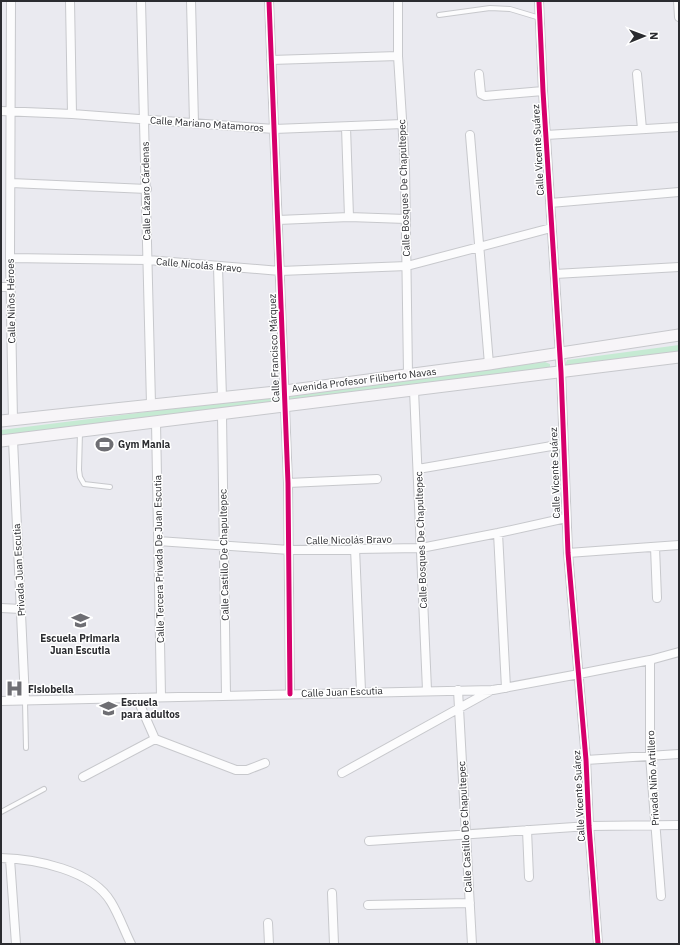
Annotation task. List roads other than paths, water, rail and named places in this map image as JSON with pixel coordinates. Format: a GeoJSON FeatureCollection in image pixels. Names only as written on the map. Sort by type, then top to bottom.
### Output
{"type":"FeatureCollection","features":[{"type":"Feature","properties":{"kind":"main road","name":"Avenida Profesor Filiberto Navas"},"geometry":{"type":"LineString","coordinates":[[1,421],[151,404],[222,398],[489,364],[679,335]]}},
{"type":"Feature","properties":{"kind":"main road","name":"Avenida Profesor Filiberto Navas"},"geometry":{"type":"LineString","coordinates":[[1,441],[222,415],[679,357]]}},
{"type":"Feature","properties":{"kind":"street","name":"Calle Niños Héroes"},"geometry":{"type":"LineString","coordinates":[[11,1],[12,111],[10,258],[13,420]]}},
{"type":"Feature","properties":{"kind":"street"},"geometry":{"type":"LineString","coordinates":[[70,1],[72,114]]}},
{"type":"Feature","properties":{"kind":"street","name":"Calle Lázaro Cárdenas"},"geometry":{"type":"LineString","coordinates":[[141,1],[151,404]]}},
{"type":"Feature","properties":{"kind":"street"},"geometry":{"type":"LineString","coordinates":[[191,1],[194,123]]}},
{"type":"Feature","properties":{"kind":"street","name":"Calle Francisco Márquez"},"geometry":{"type":"LineString","coordinates":[[269,1],[288,483],[290,694]]}},
{"type":"Feature","properties":{"kind":"street","name":"Calle Bosques De Chapultepec"},"geometry":{"type":"LineString","coordinates":[[398,1],[398,56],[403,124],[406,219],[408,374]]}},
{"type":"Feature","properties":{"kind":"street","name":"Calle Vicente Suárez"},"geometry":{"type":"LineString","coordinates":[[539,1],[551,228],[561,372],[568,553],[586,760],[589,826],[598,944]]}},
{"type":"Feature","properties":{"kind":"street"},"geometry":{"type":"LineString","coordinates":[[678,1],[679,17]]}},
{"type":"Feature","properties":{"kind":"street"},"geometry":{"type":"LineString","coordinates":[[271,60],[398,56]]}},
{"type":"Feature","properties":{"kind":"street"},"geometry":{"type":"LineString","coordinates":[[479,74],[481,94],[485,96],[543,90]]}},
{"type":"Feature","properties":{"kind":"street"},"geometry":{"type":"LineString","coordinates":[[637,74],[642,129]]}},
{"type":"Feature","properties":{"kind":"street","name":"Calle Mariano Matamoros"},"geometry":{"type":"LineString","coordinates":[[1,111],[72,114],[274,129],[403,124]]}},
{"type":"Feature","properties":{"kind":"street"},"geometry":{"type":"LineString","coordinates":[[346,127],[349,217]]}},
{"type":"Feature","properties":{"kind":"street"},"geometry":{"type":"LineString","coordinates":[[546,135],[679,127]]}},
{"type":"Feature","properties":{"kind":"street"},"geometry":{"type":"LineString","coordinates":[[470,135],[489,364]]}},
{"type":"Feature","properties":{"kind":"street"},"geometry":{"type":"LineString","coordinates":[[11,183],[146,189]]}},
{"type":"Feature","properties":{"kind":"street"},"geometry":{"type":"LineString","coordinates":[[550,204],[679,192]]}},
{"type":"Feature","properties":{"kind":"street"},"geometry":{"type":"LineString","coordinates":[[278,220],[349,217],[406,219]]}},
{"type":"Feature","properties":{"kind":"street","name":"Calle Nicolás Bravo"},"geometry":{"type":"LineString","coordinates":[[10,258],[148,260],[280,271],[406,266],[551,228]]}},
{"type":"Feature","properties":{"kind":"street"},"geometry":{"type":"LineString","coordinates":[[218,267],[222,398]]}},
{"type":"Feature","properties":{"kind":"street"},"geometry":{"type":"LineString","coordinates":[[555,274],[679,267]]}},
{"type":"Feature","properties":{"kind":"street"},"geometry":{"type":"LineString","coordinates":[[1,287],[11,286]]}},
{"type":"Feature","properties":{"kind":"street","name":"Calle Bosques De Chapultepec"},"geometry":{"type":"LineString","coordinates":[[414,390],[427,690]]}},
{"type":"Feature","properties":{"kind":"street","name":"Calle Castillo De Chapultepec"},"geometry":{"type":"LineString","coordinates":[[222,415],[226,695]]}},
{"type":"Feature","properties":{"kind":"street","name":"Calle Tercera Privada De Juan Escutia"},"geometry":{"type":"LineString","coordinates":[[156,422],[162,696]]}},
{"type":"Feature","properties":{"kind":"street","name":"Privada Juan Escutia"},"geometry":{"type":"LineString","coordinates":[[13,440],[24,700]]}},
{"type":"Feature","properties":{"kind":"street"},"geometry":{"type":"LineString","coordinates":[[418,469],[563,444]]}},
{"type":"Feature","properties":{"kind":"street"},"geometry":{"type":"LineString","coordinates":[[288,483],[377,479]]}},
{"type":"Feature","properties":{"kind":"street","name":"Calle Nicolás Bravo"},"geometry":{"type":"LineString","coordinates":[[158,541],[289,550],[421,548],[566,518]]}},
{"type":"Feature","properties":{"kind":"street"},"geometry":{"type":"LineString","coordinates":[[498,533],[506,688]]}},
{"type":"Feature","properties":{"kind":"street"},"geometry":{"type":"LineString","coordinates":[[568,553],[679,545]]}},
{"type":"Feature","properties":{"kind":"street"},"geometry":{"type":"LineString","coordinates":[[655,547],[657,598]]}},
{"type":"Feature","properties":{"kind":"street"},"geometry":{"type":"LineString","coordinates":[[355,548],[361,691]]}},
{"type":"Feature","properties":{"kind":"street"},"geometry":{"type":"LineString","coordinates":[[1,608],[21,609]]}},
{"type":"Feature","properties":{"kind":"street","name":"Calle Juan Escutia"},"geometry":{"type":"LineString","coordinates":[[1,701],[361,691],[493,690],[650,660],[679,652]]}},
{"type":"Feature","properties":{"kind":"street","name":"Privada Niño Artillero"},"geometry":{"type":"LineString","coordinates":[[650,660],[650,756],[661,896]]}},
{"type":"Feature","properties":{"kind":"street","name":"Calle Castillo De Chapultepec"},"geometry":{"type":"LineString","coordinates":[[458,690],[472,944]]}},
{"type":"Feature","properties":{"kind":"street"},"geometry":{"type":"LineString","coordinates":[[342,773],[493,690]]}},
{"type":"Feature","properties":{"kind":"street"},"geometry":{"type":"LineString","coordinates":[[137,698],[155,739],[236,770],[247,770],[265,763]]}},
{"type":"Feature","properties":{"kind":"street"},"geometry":{"type":"LineString","coordinates":[[83,777],[155,739]]}},
{"type":"Feature","properties":{"kind":"street"},"geometry":{"type":"LineString","coordinates":[[586,760],[679,754]]}},
{"type":"Feature","properties":{"kind":"street"},"geometry":{"type":"LineString","coordinates":[[369,841],[589,826],[655,826],[679,824]]}},
{"type":"Feature","properties":{"kind":"street"},"geometry":{"type":"LineString","coordinates":[[527,830],[529,877]]}},
{"type":"Feature","properties":{"kind":"street"},"geometry":{"type":"LineString","coordinates":[[1,858],[75,873],[100,888],[111,902],[131,944]]}},
{"type":"Feature","properties":{"kind":"street"},"geometry":{"type":"LineString","coordinates":[[10,859],[16,944]]}},
{"type":"Feature","properties":{"kind":"street"},"geometry":{"type":"LineString","coordinates":[[332,893],[334,944]]}},
{"type":"Feature","properties":{"kind":"street"},"geometry":{"type":"LineString","coordinates":[[368,905],[470,903]]}},
{"type":"Feature","properties":{"kind":"street"},"geometry":{"type":"LineString","coordinates":[[268,923],[269,944]]}},
{"type":"Feature","properties":{"kind":"lane"},"geometry":{"type":"LineString","coordinates":[[439,15],[496,8],[510,8],[540,18]]}},
{"type":"Feature","properties":{"kind":"lane"},"geometry":{"type":"LineString","coordinates":[[80,432],[80,477],[84,484],[110,487]]}},
{"type":"Feature","properties":{"kind":"lane"},"geometry":{"type":"LineString","coordinates":[[24,700],[26,748]]}},
{"type":"Feature","properties":{"kind":"lane"},"geometry":{"type":"LineString","coordinates":[[1,812],[44,789]]}},
{"type":"Feature","properties":{"kind":"place","name":"Gym Mania"},"geometry":{"type":"Point","coordinates":[105,444]}},
{"type":"Feature","properties":{"kind":"place","name":"Escuela Primaria Juan Escutia"},"geometry":{"type":"Point","coordinates":[80,621]}},
{"type":"Feature","properties":{"kind":"place","name":"Fisiobella"},"geometry":{"type":"Point","coordinates":[15,689]}},
{"type":"Feature","properties":{"kind":"place","name":"Escuela para adultos"},"geometry":{"type":"Point","coordinates":[108,708]}}]}
